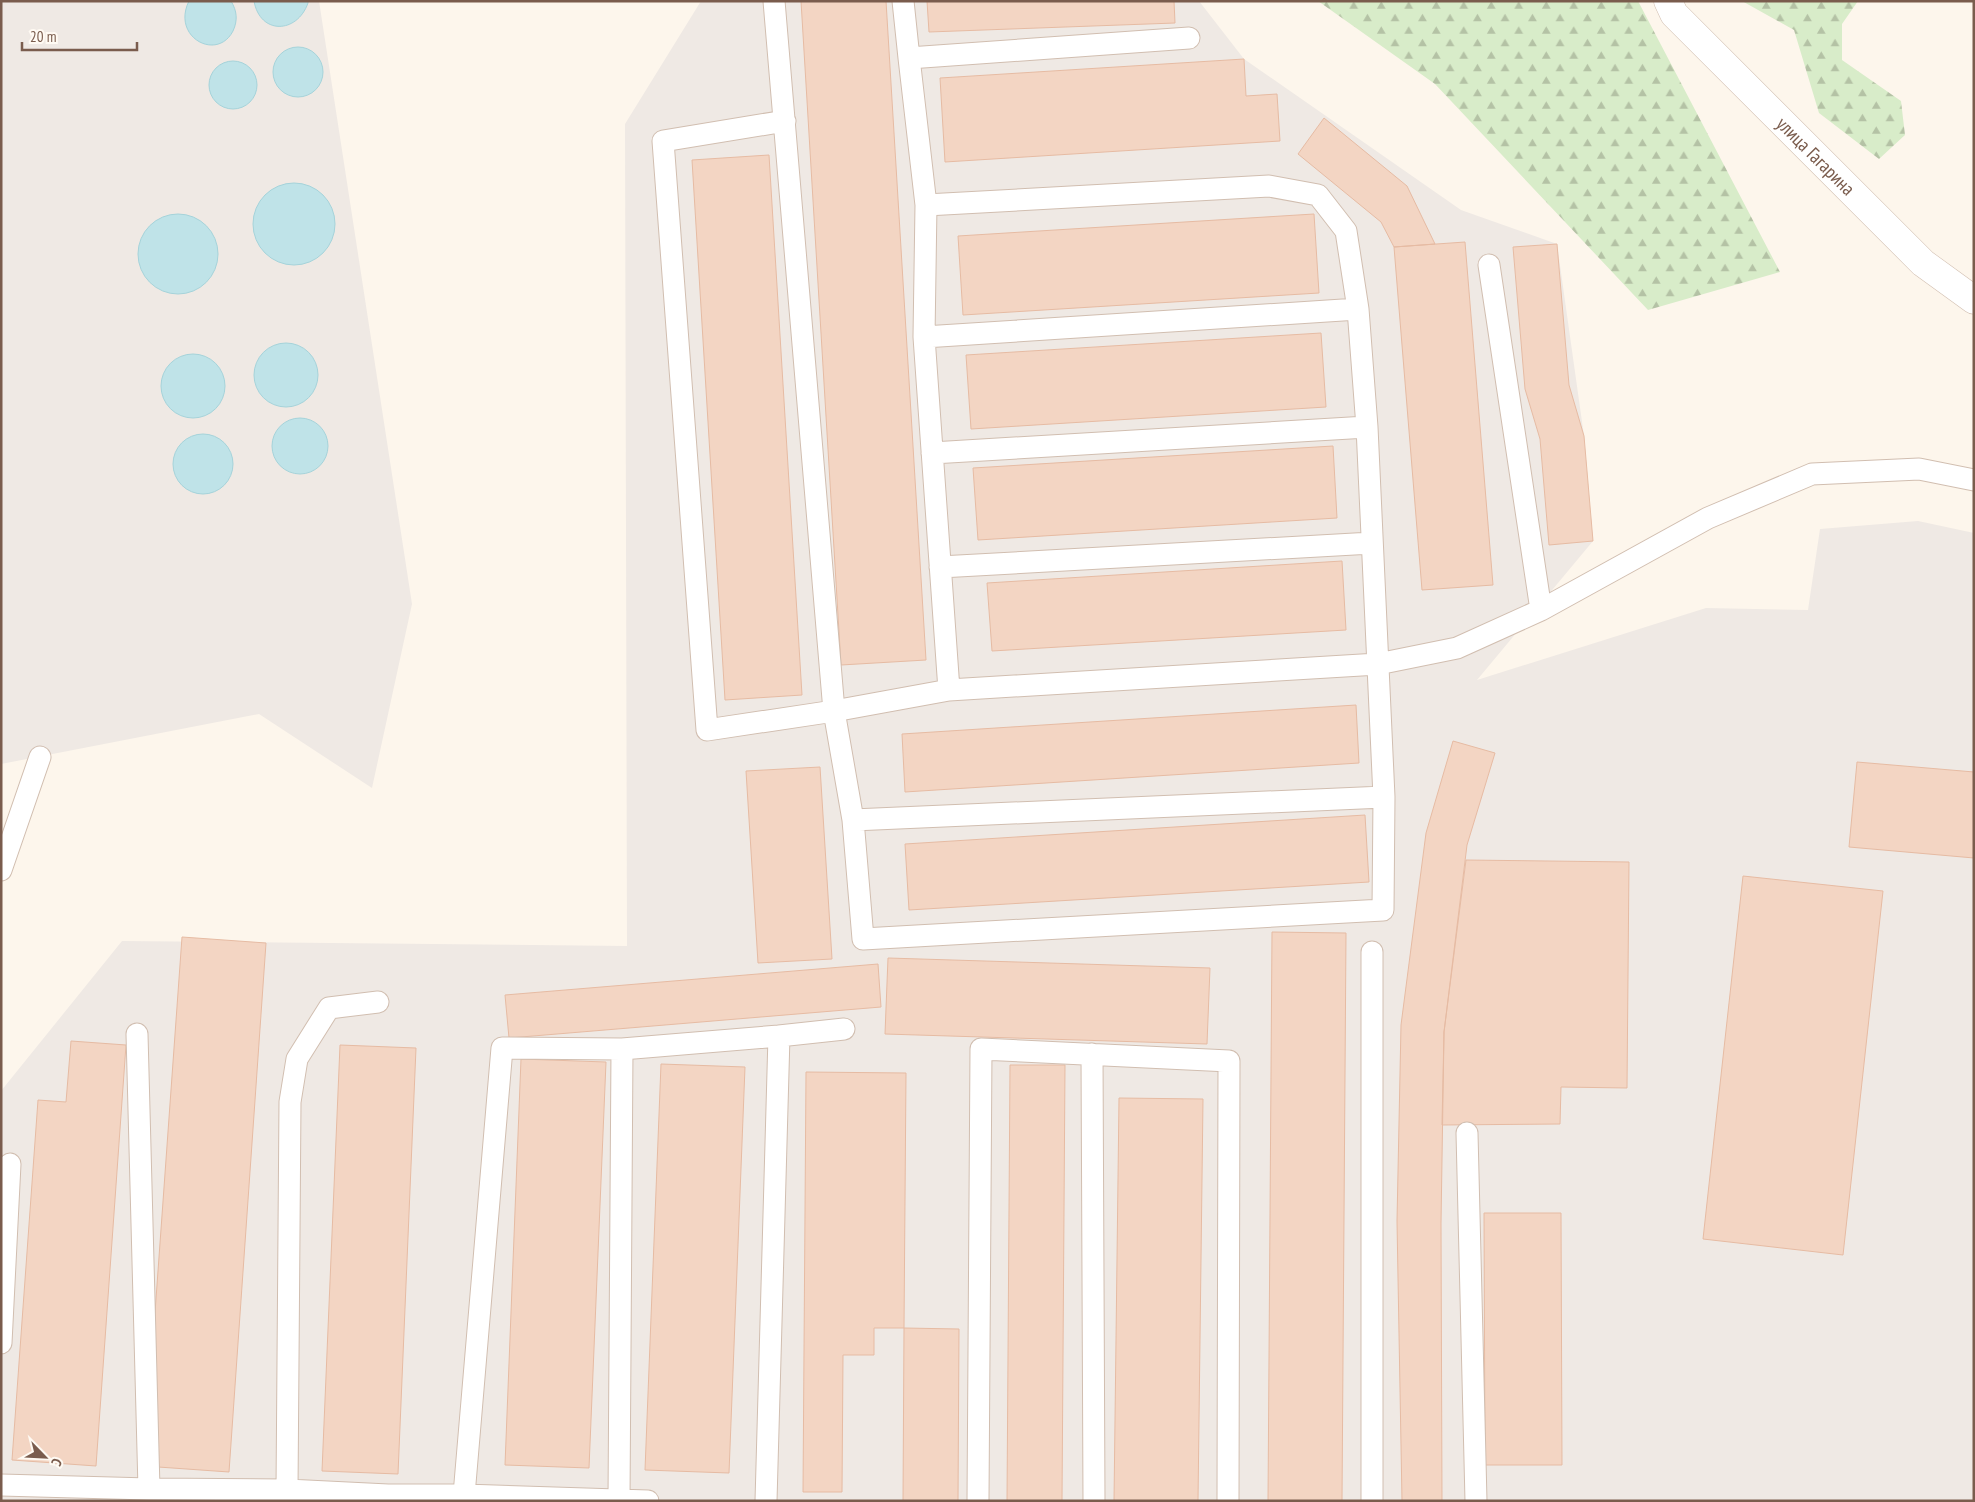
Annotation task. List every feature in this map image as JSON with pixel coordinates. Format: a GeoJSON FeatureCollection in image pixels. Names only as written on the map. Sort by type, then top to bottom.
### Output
{"type":"FeatureCollection","features":[{"type":"Feature","properties":{"kind":"street","name":"улица Гагарина"},"geometry":{"type":"LineString","coordinates":[[1668,1],[1674,14],[1923,263],[1974,300]]}},
{"type":"Feature","properties":{"kind":"lane"},"geometry":{"type":"LineString","coordinates":[[774,1],[786,121],[834,711],[853,820],[864,939],[1383,910],[1384,797],[1367,428],[1358,309],[1346,231],[1318,195],[1269,186],[926,205]]}},
{"type":"Feature","properties":{"kind":"lane"},"geometry":{"type":"LineString","coordinates":[[903,1],[926,205],[924,337],[949,690]]}},
{"type":"Feature","properties":{"kind":"lane"},"geometry":{"type":"LineString","coordinates":[[909,58],[1189,38]]}},
{"type":"Feature","properties":{"kind":"lane"},"geometry":{"type":"LineString","coordinates":[[786,121],[663,142],[707,730],[834,711],[949,690],[1378,664],[1457,648],[1541,610],[1708,518],[1812,474],[1919,469],[1974,480]]}},
{"type":"Feature","properties":{"kind":"lane"},"geometry":{"type":"LineString","coordinates":[[1490,266],[1541,610]]}},
{"type":"Feature","properties":{"kind":"lane"},"geometry":{"type":"LineString","coordinates":[[924,337],[1358,309]]}},
{"type":"Feature","properties":{"kind":"lane"},"geometry":{"type":"LineString","coordinates":[[932,453],[1367,428]]}},
{"type":"Feature","properties":{"kind":"lane"},"geometry":{"type":"LineString","coordinates":[[940,567],[1372,543]]}},
{"type":"Feature","properties":{"kind":"lane"},"geometry":{"type":"LineString","coordinates":[[1,870],[40,758]]}},
{"type":"Feature","properties":{"kind":"lane"},"geometry":{"type":"LineString","coordinates":[[853,820],[1384,797]]}},
{"type":"Feature","properties":{"kind":"lane"},"geometry":{"type":"LineString","coordinates":[[1372,952],[1372,1501]]}},
{"type":"Feature","properties":{"kind":"lane"},"geometry":{"type":"LineString","coordinates":[[287,1490],[290,1102],[297,1059],[329,1008],[378,1002]]}},
{"type":"Feature","properties":{"kind":"lane"},"geometry":{"type":"LineString","coordinates":[[464,1495],[502,1048],[622,1049],[844,1029]]}},
{"type":"Feature","properties":{"kind":"lane"},"geometry":{"type":"LineString","coordinates":[[137,1034],[149,1489]]}},
{"type":"Feature","properties":{"kind":"lane"},"geometry":{"type":"LineString","coordinates":[[766,1501],[779,1036]]}},
{"type":"Feature","properties":{"kind":"lane"},"geometry":{"type":"LineString","coordinates":[[619,1500],[622,1049]]}},
{"type":"Feature","properties":{"kind":"lane"},"geometry":{"type":"LineString","coordinates":[[978,1501],[980,1050],[1229,1061],[1228,1501]]}},
{"type":"Feature","properties":{"kind":"lane"},"geometry":{"type":"LineString","coordinates":[[1092,1054],[1094,1501]]}},
{"type":"Feature","properties":{"kind":"lane"},"geometry":{"type":"LineString","coordinates":[[1467,1133],[1476,1501]]}},
{"type":"Feature","properties":{"kind":"lane"},"geometry":{"type":"LineString","coordinates":[[1,1343],[10,1164]]}},
{"type":"Feature","properties":{"kind":"lane"},"geometry":{"type":"LineString","coordinates":[[1,1485],[287,1490],[388,1498],[464,1495],[648,1501]]}},
{"type":"Feature","properties":{"kind":"shaded area"},"geometry":{"type":"Polygon","coordinates":[[[1,1],[319,1],[412,604],[372,788],[259,714],[1,764],[1,1]]]}},
{"type":"Feature","properties":{"kind":"shaded area"},"geometry":{"type":"Polygon","coordinates":[[[701,1],[1199,1],[1244,59],[1461,210],[1557,244],[1584,436],[1593,541],[1477,680],[1706,608],[1808,610],[1820,529],[1918,521],[1974,533],[1974,1501],[1,1501],[1,1091],[122,941],[627,946],[625,124],[701,1]]]}},
{"type":"Feature","properties":{"kind":"green space"},"geometry":{"type":"Polygon","coordinates":[[[1318,1],[1638,1],[1780,272],[1648,310],[1435,84],[1318,1]]]}},
{"type":"Feature","properties":{"kind":"green space"},"geometry":{"type":"Polygon","coordinates":[[[1742,1],[1858,1],[1842,24],[1842,60],[1901,101],[1905,135],[1879,159],[1819,113],[1794,30],[1742,1]]]}},
{"type":"Feature","properties":{"kind":"water"},"geometry":{"type":"Polygon","coordinates":[[[189,1],[231,1],[236,12],[235,27],[226,40],[217,44],[207,45],[198,41],[191,34],[186,25],[185,14],[189,1]]]}},
{"type":"Feature","properties":{"kind":"water"},"geometry":{"type":"Polygon","coordinates":[[[254,1],[308,1],[308,3],[296,21],[288,25],[279,26],[271,25],[263,20],[254,1]]]}},
{"type":"Feature","properties":{"kind":"water"},"geometry":{"type":"Polygon","coordinates":[[[298,47],[308,49],[316,54],[321,62],[323,72],[321,82],[316,90],[308,95],[298,97],[288,95],[280,90],[275,82],[273,72],[275,62],[280,54],[288,49],[298,47]]]}},
{"type":"Feature","properties":{"kind":"water"},"geometry":{"type":"Polygon","coordinates":[[[228,61],[238,61],[247,65],[253,71],[257,85],[253,99],[247,105],[238,109],[228,109],[219,105],[213,99],[209,90],[209,80],[213,71],[219,65],[228,61]]]}},
{"type":"Feature","properties":{"kind":"water"},"geometry":{"type":"Polygon","coordinates":[[[286,183],[302,183],[317,190],[328,201],[335,216],[332,240],[323,253],[302,265],[286,265],[271,258],[260,247],[253,232],[253,216],[260,201],[271,190],[286,183]]]}},
{"type":"Feature","properties":{"kind":"water"},"geometry":{"type":"Polygon","coordinates":[[[178,214],[193,217],[206,226],[215,239],[218,254],[215,269],[206,282],[193,291],[178,294],[163,291],[150,282],[141,269],[138,254],[141,239],[150,226],[163,217],[178,214]]]}},
{"type":"Feature","properties":{"kind":"water"},"geometry":{"type":"Polygon","coordinates":[[[280,343],[292,343],[309,352],[316,363],[318,375],[316,387],[309,398],[292,407],[280,407],[268,402],[259,393],[254,381],[254,369],[259,357],[268,348],[280,343]]]}},
{"type":"Feature","properties":{"kind":"water"},"geometry":{"type":"Polygon","coordinates":[[[187,354],[199,354],[216,363],[223,374],[225,386],[223,398],[216,409],[199,418],[187,418],[175,413],[166,404],[161,392],[161,380],[166,368],[175,359],[187,354]]]}},
{"type":"Feature","properties":{"kind":"water"},"geometry":{"type":"Polygon","coordinates":[[[300,418],[311,420],[320,426],[326,435],[328,446],[326,457],[320,466],[311,472],[300,474],[289,472],[280,466],[274,457],[272,446],[274,435],[280,426],[289,420],[300,418]]]}},
{"type":"Feature","properties":{"kind":"water"},"geometry":{"type":"Polygon","coordinates":[[[197,434],[209,434],[225,442],[231,452],[233,464],[231,476],[225,486],[209,494],[197,494],[181,486],[173,470],[173,458],[181,442],[197,434]]]}},
{"type":"Feature","properties":{"kind":"building"},"geometry":{"type":"Polygon","coordinates":[[[801,1],[886,1],[926,660],[841,665],[801,1]]]}},
{"type":"Feature","properties":{"kind":"building"},"geometry":{"type":"Polygon","coordinates":[[[927,1],[1174,1],[1175,23],[929,32],[927,1]]]}},
{"type":"Feature","properties":{"kind":"building"},"geometry":{"type":"Polygon","coordinates":[[[1244,59],[1246,96],[1277,94],[1280,141],[945,162],[940,78],[1244,59]]]}},
{"type":"Feature","properties":{"kind":"building"},"geometry":{"type":"Polygon","coordinates":[[[1324,118],[1407,186],[1435,244],[1394,247],[1381,222],[1298,154],[1324,118]]]}},
{"type":"Feature","properties":{"kind":"building"},"geometry":{"type":"Polygon","coordinates":[[[769,155],[802,695],[725,700],[692,160],[769,155]]]}},
{"type":"Feature","properties":{"kind":"building"},"geometry":{"type":"Polygon","coordinates":[[[1314,214],[1319,293],[963,315],[958,236],[1314,214]]]}},
{"type":"Feature","properties":{"kind":"building"},"geometry":{"type":"Polygon","coordinates":[[[1465,242],[1493,585],[1422,590],[1394,247],[1465,242]]]}},
{"type":"Feature","properties":{"kind":"building"},"geometry":{"type":"Polygon","coordinates":[[[1557,244],[1569,385],[1584,436],[1593,541],[1549,545],[1540,439],[1525,389],[1513,247],[1557,244]]]}},
{"type":"Feature","properties":{"kind":"building"},"geometry":{"type":"Polygon","coordinates":[[[1321,333],[1326,407],[971,429],[966,355],[1321,333]]]}},
{"type":"Feature","properties":{"kind":"building"},"geometry":{"type":"Polygon","coordinates":[[[1333,446],[1337,518],[978,540],[973,468],[1333,446]]]}},
{"type":"Feature","properties":{"kind":"building"},"geometry":{"type":"Polygon","coordinates":[[[1342,561],[1346,630],[992,651],[987,583],[1342,561]]]}},
{"type":"Feature","properties":{"kind":"building"},"geometry":{"type":"Polygon","coordinates":[[[1356,705],[1359,763],[905,792],[902,734],[1356,705]]]}},
{"type":"Feature","properties":{"kind":"building"},"geometry":{"type":"Polygon","coordinates":[[[1453,741],[1495,753],[1467,845],[1444,1032],[1441,1223],[1442,1501],[1402,1501],[1397,1221],[1401,1025],[1426,833],[1453,741]]]}},
{"type":"Feature","properties":{"kind":"building"},"geometry":{"type":"Polygon","coordinates":[[[1857,762],[1974,772],[1974,858],[1849,847],[1857,762]]]}},
{"type":"Feature","properties":{"kind":"building"},"geometry":{"type":"Polygon","coordinates":[[[820,767],[832,959],[758,963],[746,771],[820,767]]]}},
{"type":"Feature","properties":{"kind":"building"},"geometry":{"type":"Polygon","coordinates":[[[1365,815],[1369,882],[909,910],[905,844],[1365,815]]]}},
{"type":"Feature","properties":{"kind":"building"},"geometry":{"type":"Polygon","coordinates":[[[1466,860],[1629,862],[1627,1088],[1561,1087],[1560,1124],[1442,1125],[1444,1032],[1466,860]]]}},
{"type":"Feature","properties":{"kind":"building"},"geometry":{"type":"Polygon","coordinates":[[[1743,876],[1883,891],[1843,1255],[1703,1239],[1743,876]]]}},
{"type":"Feature","properties":{"kind":"building"},"geometry":{"type":"Polygon","coordinates":[[[1272,932],[1346,933],[1342,1501],[1268,1501],[1272,932]]]}},
{"type":"Feature","properties":{"kind":"building"},"geometry":{"type":"Polygon","coordinates":[[[182,937],[266,943],[229,1472],[144,1466],[182,937]]]}},
{"type":"Feature","properties":{"kind":"building"},"geometry":{"type":"Polygon","coordinates":[[[888,958],[1210,968],[1207,1044],[885,1034],[888,958]]]}},
{"type":"Feature","properties":{"kind":"building"},"geometry":{"type":"Polygon","coordinates":[[[878,964],[881,1007],[509,1038],[505,995],[878,964]]]}},
{"type":"Feature","properties":{"kind":"building"},"geometry":{"type":"Polygon","coordinates":[[[71,1041],[126,1045],[96,1466],[12,1460],[38,1100],[66,1102],[71,1041]]]}},
{"type":"Feature","properties":{"kind":"building"},"geometry":{"type":"Polygon","coordinates":[[[340,1045],[416,1048],[398,1474],[322,1471],[340,1045]]]}},
{"type":"Feature","properties":{"kind":"building"},"geometry":{"type":"Polygon","coordinates":[[[521,1059],[606,1062],[589,1468],[505,1465],[521,1059]]]}},
{"type":"Feature","properties":{"kind":"building"},"geometry":{"type":"Polygon","coordinates":[[[661,1064],[745,1067],[729,1473],[645,1470],[661,1064]]]}},
{"type":"Feature","properties":{"kind":"building"},"geometry":{"type":"Polygon","coordinates":[[[1010,1065],[1065,1065],[1062,1501],[1007,1501],[1010,1065]]]}},
{"type":"Feature","properties":{"kind":"building"},"geometry":{"type":"Polygon","coordinates":[[[806,1072],[906,1073],[904,1328],[874,1328],[874,1355],[843,1355],[842,1492],[803,1492],[806,1072]]]}},
{"type":"Feature","properties":{"kind":"building"},"geometry":{"type":"Polygon","coordinates":[[[1119,1098],[1203,1099],[1198,1501],[1114,1501],[1119,1098]]]}},
{"type":"Feature","properties":{"kind":"building"},"geometry":{"type":"Polygon","coordinates":[[[1484,1213],[1561,1213],[1562,1465],[1485,1465],[1484,1213]]]}},
{"type":"Feature","properties":{"kind":"building"},"geometry":{"type":"Polygon","coordinates":[[[904,1328],[959,1329],[958,1501],[903,1501],[904,1328]]]}}]}
